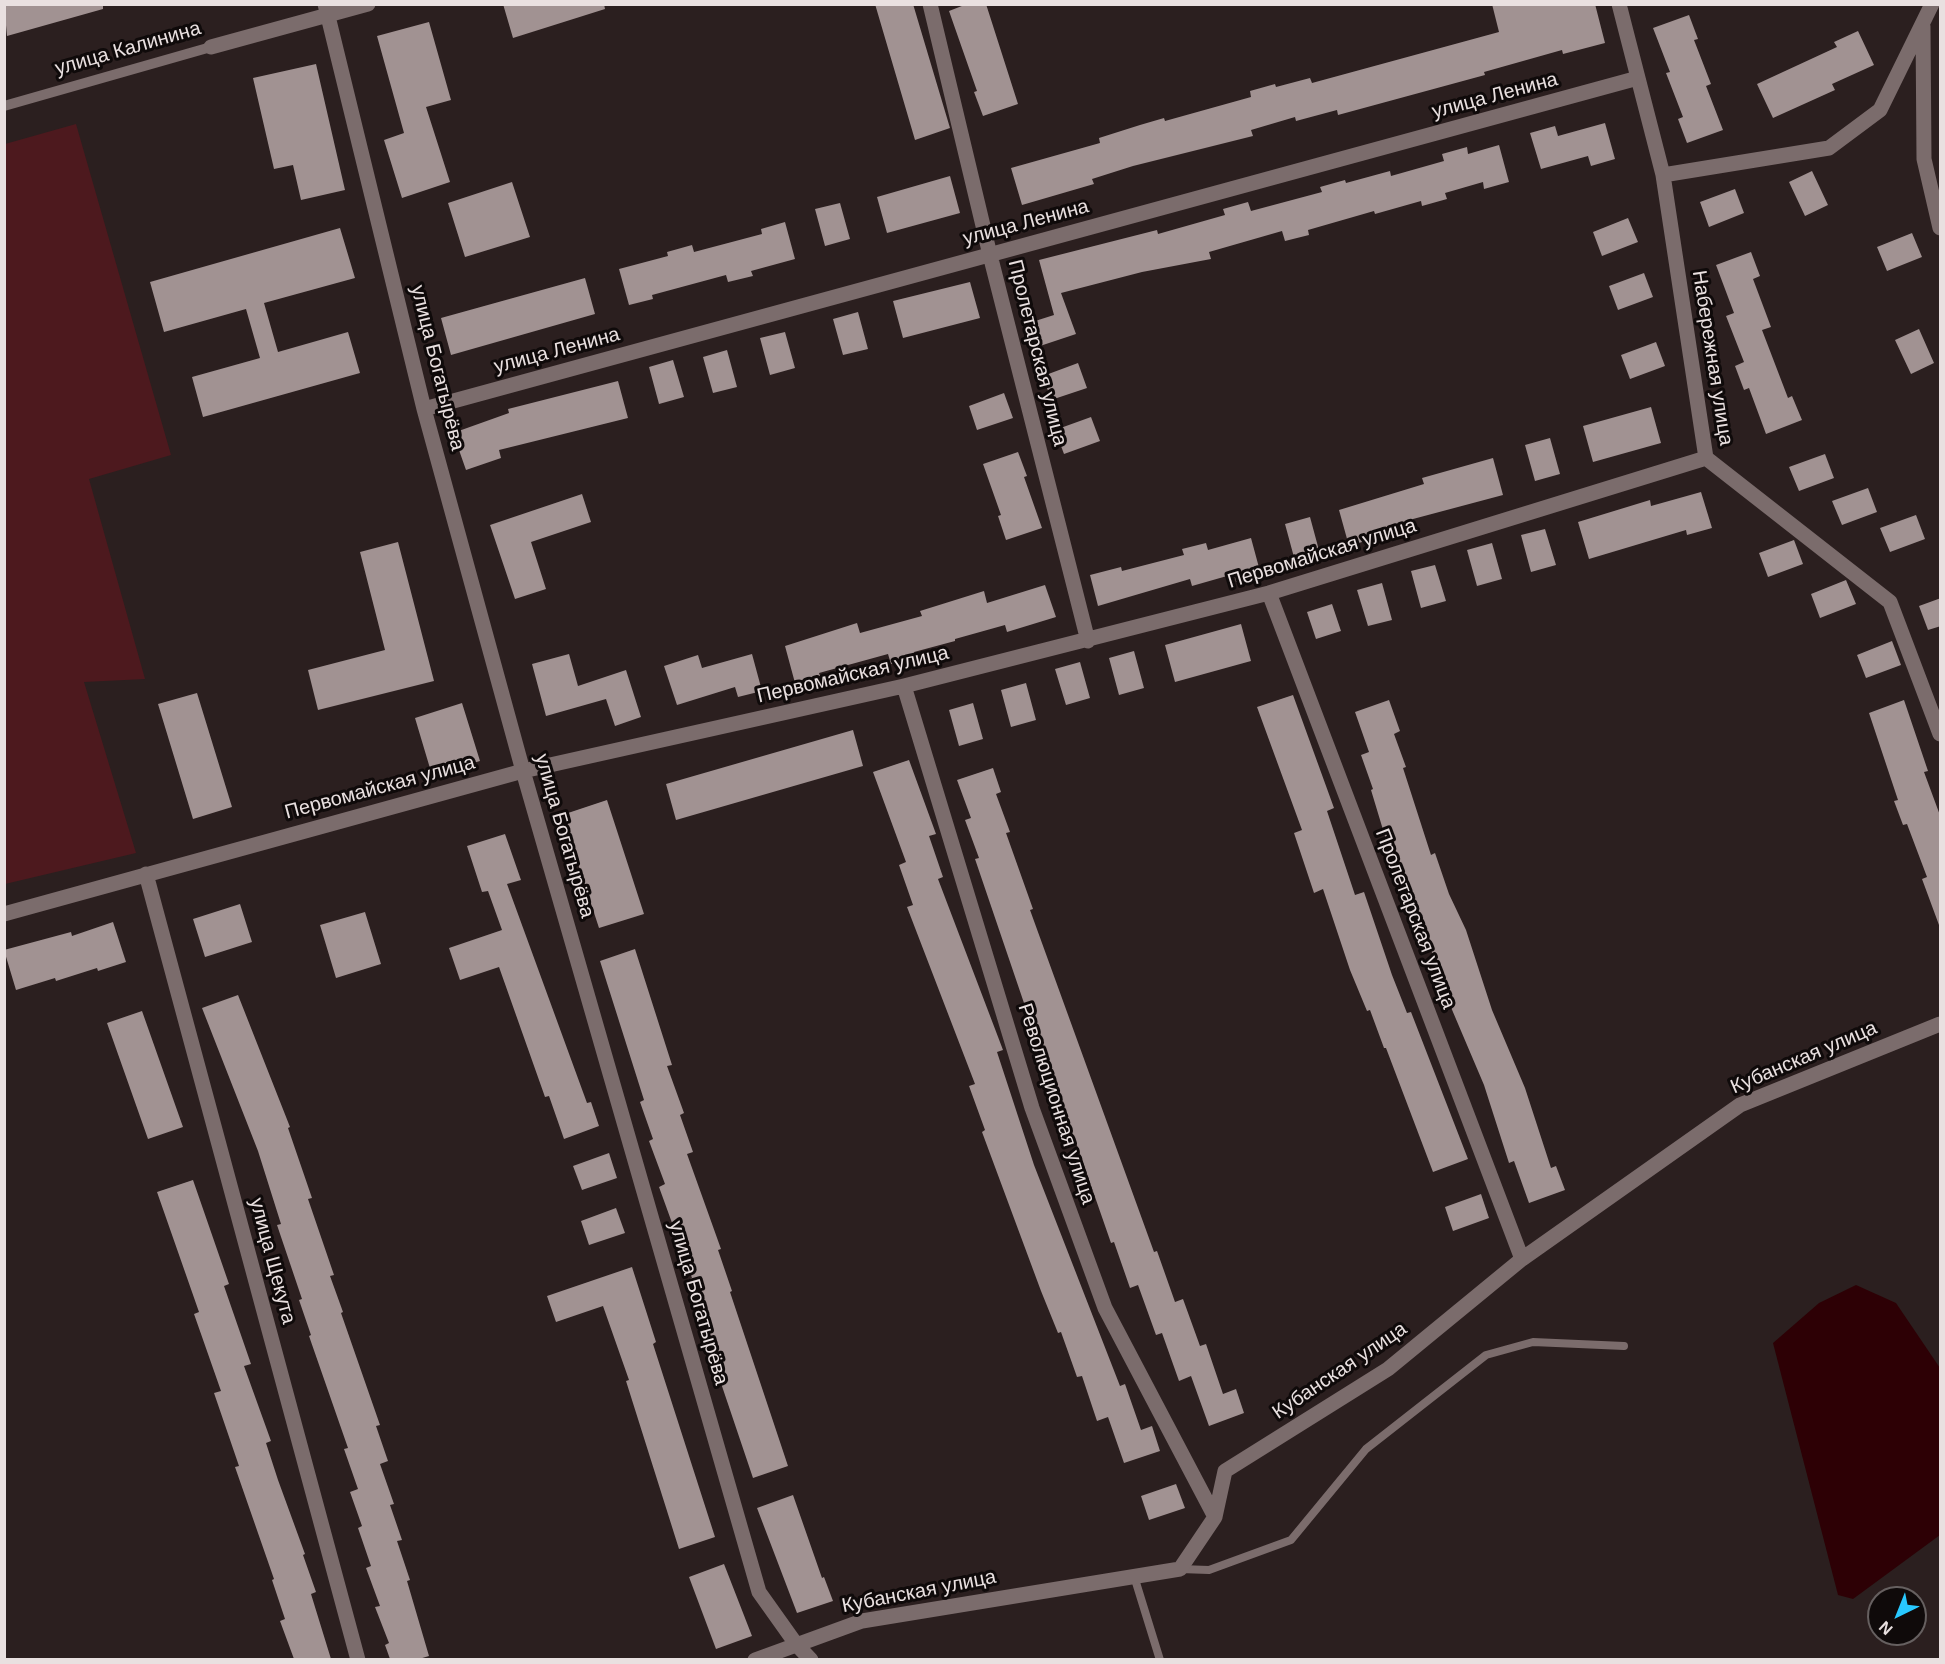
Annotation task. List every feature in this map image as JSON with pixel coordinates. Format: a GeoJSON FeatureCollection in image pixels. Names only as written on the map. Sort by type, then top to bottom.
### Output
{"type":"FeatureCollection","features":[{"type":"Feature","properties":{"kind":"street","name":"улица Калинина"},"geometry":{"type":"LineString","coordinates":[[4,106],[211,47],[327,10],[368,4]]}},
{"type":"Feature","properties":{"kind":"street","name":"Пролетарская улица"},"geometry":{"type":"LineString","coordinates":[[930,4],[990,255],[1088,641]]}},
{"type":"Feature","properties":{"kind":"street","name":"Набережная улица"},"geometry":{"type":"LineString","coordinates":[[1619,4],[1663,175],[1707,458],[1890,602],[1941,734]]}},
{"type":"Feature","properties":{"kind":"street"},"geometry":{"type":"LineString","coordinates":[[1663,175],[1829,148],[1880,110],[1932,4]]}},
{"type":"Feature","properties":{"kind":"street","name":"улица Богатырёва"},"geometry":{"type":"LineString","coordinates":[[327,10],[424,409],[523,771],[759,1592],[795,1644],[811,1659]]}},
{"type":"Feature","properties":{"kind":"street"},"geometry":{"type":"LineString","coordinates":[[1923,21],[1924,159],[1941,228]]}},
{"type":"Feature","properties":{"kind":"street","name":"улица Ленина"},"geometry":{"type":"LineString","coordinates":[[424,409],[1638,78]]}},
{"type":"Feature","properties":{"kind":"street","name":"Первомайская улица"},"geometry":{"type":"LineString","coordinates":[[4,915],[146,873],[523,771],[904,686],[1088,641],[1269,593],[1707,458]]}},
{"type":"Feature","properties":{"kind":"street","name":"Пролетарская улица"},"geometry":{"type":"LineString","coordinates":[[1269,593],[1522,1259]]}},
{"type":"Feature","properties":{"kind":"street","name":"Революционная улица"},"geometry":{"type":"LineString","coordinates":[[904,686],[1032,1108],[1105,1308],[1215,1517]]}},
{"type":"Feature","properties":{"kind":"street","name":"улица Щекута"},"geometry":{"type":"LineString","coordinates":[[146,873],[358,1659]]}},
{"type":"Feature","properties":{"kind":"street","name":"Кубанская улица"},"geometry":{"type":"LineString","coordinates":[[755,1659],[862,1621],[1180,1569],[1215,1517],[1225,1471],[1388,1369],[1522,1259],[1740,1105],[1941,1024]]}},
{"type":"Feature","properties":{"kind":"lane"},"geometry":{"type":"LineString","coordinates":[[1180,1569],[1209,1570],[1291,1540],[1366,1449],[1486,1355],[1533,1342],[1624,1346]]}},
{"type":"Feature","properties":{"kind":"lane"},"geometry":{"type":"LineString","coordinates":[[1134,1576],[1160,1659]]}},
{"type":"Feature","properties":{"kind":"shaded area"},"geometry":{"type":"Polygon","coordinates":[[[76,124],[171,455],[89,479],[145,679],[84,682],[136,853],[5,884],[5,144],[76,124]]]}},
{"type":"Feature","properties":{"kind":"shaded area"},"geometry":{"type":"Polygon","coordinates":[[[1856,1285],[1896,1303],[1940,1368],[1940,1535],[1871,1586],[1867,1586],[1867,1589],[1853,1599],[1838,1595],[1773,1343],[1819,1303],[1856,1285]]]}},
{"type":"Feature","properties":{"kind":"building"},"geometry":{"type":"Polygon","coordinates":[[[4,4],[103,4],[103,9],[7,36],[4,4]]]}},
{"type":"Feature","properties":{"kind":"building"},"geometry":{"type":"Polygon","coordinates":[[[503,4],[604,4],[605,9],[513,38],[503,4]]]}},
{"type":"Feature","properties":{"kind":"building"},"geometry":{"type":"Polygon","coordinates":[[[875,4],[913,4],[950,128],[915,140],[875,4]]]}},
{"type":"Feature","properties":{"kind":"building"},"geometry":{"type":"Polygon","coordinates":[[[967,4],[986,4],[1018,104],[983,116],[974,92],[977,91],[949,11],[967,4]]]}},
{"type":"Feature","properties":{"kind":"building"},"geometry":{"type":"Polygon","coordinates":[[[1492,4],[1595,4],[1605,43],[1563,54],[1562,50],[1484,72],[1485,75],[1338,115],[1337,110],[1296,121],[1295,117],[1251,130],[1253,136],[1133,166],[1092,179],[1094,184],[1022,205],[1011,168],[1100,143],[1099,138],[1140,125],[1164,118],[1165,121],[1251,97],[1250,91],[1275,84],[1276,87],[1310,78],[1312,83],[1499,32],[1492,4]]]}},
{"type":"Feature","properties":{"kind":"building"},"geometry":{"type":"Polygon","coordinates":[[[1689,15],[1698,39],[1694,40],[1711,84],[1706,86],[1723,130],[1687,143],[1678,119],[1683,117],[1666,73],[1670,72],[1653,28],[1689,15]]]}},
{"type":"Feature","properties":{"kind":"building"},"geometry":{"type":"Polygon","coordinates":[[[429,22],[451,100],[426,107],[450,182],[402,198],[384,140],[404,133],[377,36],[429,22]]]}},
{"type":"Feature","properties":{"kind":"building"},"geometry":{"type":"Polygon","coordinates":[[[1858,31],[1874,65],[1832,84],[1835,90],[1773,118],[1757,84],[1837,47],[1834,42],[1858,31]]]}},
{"type":"Feature","properties":{"kind":"building"},"geometry":{"type":"Polygon","coordinates":[[[316,64],[345,190],[301,200],[293,165],[274,169],[253,78],[316,64]]]}},
{"type":"Feature","properties":{"kind":"building"},"geometry":{"type":"Polygon","coordinates":[[[1605,123],[1615,159],[1591,166],[1588,156],[1541,169],[1530,133],[1555,126],[1558,136],[1605,123]]]}},
{"type":"Feature","properties":{"kind":"building"},"geometry":{"type":"Polygon","coordinates":[[[1499,145],[1509,182],[1484,189],[1483,182],[1445,193],[1447,199],[1422,206],[1421,201],[1375,214],[1374,211],[1308,230],[1309,235],[1285,241],[1282,231],[1209,252],[1211,259],[1142,272],[1061,293],[1076,334],[1040,346],[1032,322],[1054,315],[1039,260],[1157,230],[1158,234],[1225,215],[1223,209],[1248,202],[1251,211],[1322,192],[1320,187],[1345,180],[1346,183],[1390,171],[1391,176],[1444,161],[1442,154],[1467,147],[1468,154],[1499,145]]]}},
{"type":"Feature","properties":{"kind":"building"},"geometry":{"type":"Polygon","coordinates":[[[1812,171],[1828,205],[1805,216],[1789,182],[1812,171]]]}},
{"type":"Feature","properties":{"kind":"building"},"geometry":{"type":"Polygon","coordinates":[[[950,176],[960,213],[887,233],[877,197],[950,176]]]}},
{"type":"Feature","properties":{"kind":"building"},"geometry":{"type":"Polygon","coordinates":[[[512,182],[530,237],[465,257],[448,203],[512,182]]]}},
{"type":"Feature","properties":{"kind":"building"},"geometry":{"type":"Polygon","coordinates":[[[1735,189],[1744,213],[1709,227],[1700,202],[1735,189]]]}},
{"type":"Feature","properties":{"kind":"building"},"geometry":{"type":"Polygon","coordinates":[[[840,203],[850,239],[825,246],[815,209],[840,203]]]}},
{"type":"Feature","properties":{"kind":"building"},"geometry":{"type":"Polygon","coordinates":[[[1628,218],[1638,242],[1602,256],[1593,232],[1628,218]]]}},
{"type":"Feature","properties":{"kind":"building"},"geometry":{"type":"Polygon","coordinates":[[[785,222],[795,259],[751,271],[753,276],[728,282],[726,275],[652,295],[653,299],[629,305],[619,269],[668,256],[667,252],[692,245],[694,252],[762,234],[761,229],[785,222]]]}},
{"type":"Feature","properties":{"kind":"building"},"geometry":{"type":"Polygon","coordinates":[[[340,228],[355,278],[264,303],[278,352],[348,332],[360,373],[203,417],[192,377],[260,358],[246,309],[164,332],[150,282],[340,228]]]}},
{"type":"Feature","properties":{"kind":"building"},"geometry":{"type":"Polygon","coordinates":[[[1912,233],[1922,257],[1887,271],[1877,247],[1912,233]]]}},
{"type":"Feature","properties":{"kind":"building"},"geometry":{"type":"Polygon","coordinates":[[[1751,252],[1760,276],[1753,279],[1771,327],[1762,330],[1788,398],[1792,396],[1802,420],[1766,434],[1749,388],[1744,390],[1735,366],[1744,362],[1726,316],[1734,313],[1716,265],[1751,252]]]}},
{"type":"Feature","properties":{"kind":"building"},"geometry":{"type":"Polygon","coordinates":[[[1644,273],[1653,297],[1618,310],[1609,286],[1644,273]]]}},
{"type":"Feature","properties":{"kind":"building"},"geometry":{"type":"Polygon","coordinates":[[[585,278],[595,314],[451,355],[441,318],[585,278]]]}},
{"type":"Feature","properties":{"kind":"building"},"geometry":{"type":"Polygon","coordinates":[[[970,282],[980,318],[903,338],[893,301],[970,282]]]}},
{"type":"Feature","properties":{"kind":"building"},"geometry":{"type":"Polygon","coordinates":[[[858,312],[868,349],[843,355],[833,319],[858,312]]]}},
{"type":"Feature","properties":{"kind":"building"},"geometry":{"type":"Polygon","coordinates":[[[1919,329],[1934,363],[1911,374],[1895,340],[1919,329]]]}},
{"type":"Feature","properties":{"kind":"building"},"geometry":{"type":"Polygon","coordinates":[[[785,332],[795,368],[770,375],[760,338],[785,332]]]}},
{"type":"Feature","properties":{"kind":"building"},"geometry":{"type":"Polygon","coordinates":[[[1656,342],[1665,366],[1630,379],[1621,355],[1656,342]]]}},
{"type":"Feature","properties":{"kind":"building"},"geometry":{"type":"Polygon","coordinates":[[[727,350],[737,387],[713,393],[703,357],[727,350]]]}},
{"type":"Feature","properties":{"kind":"building"},"geometry":{"type":"Polygon","coordinates":[[[673,360],[684,397],[659,404],[649,367],[673,360]]]}},
{"type":"Feature","properties":{"kind":"building"},"geometry":{"type":"Polygon","coordinates":[[[1078,363],[1087,388],[1051,400],[1043,376],[1078,363]]]}},
{"type":"Feature","properties":{"kind":"building"},"geometry":{"type":"Polygon","coordinates":[[[618,381],[628,418],[499,450],[501,458],[466,470],[453,433],[509,413],[508,409],[618,381]]]}},
{"type":"Feature","properties":{"kind":"building"},"geometry":{"type":"Polygon","coordinates":[[[1004,393],[1013,418],[977,430],[969,406],[1004,393]]]}},
{"type":"Feature","properties":{"kind":"building"},"geometry":{"type":"Polygon","coordinates":[[[1651,407],[1661,443],[1593,462],[1583,426],[1651,407]]]}},
{"type":"Feature","properties":{"kind":"building"},"geometry":{"type":"Polygon","coordinates":[[[1091,417],[1100,441],[1064,454],[1055,430],[1091,417]]]}},
{"type":"Feature","properties":{"kind":"building"},"geometry":{"type":"Polygon","coordinates":[[[1550,438],[1560,474],[1535,481],[1525,445],[1550,438]]]}},
{"type":"Feature","properties":{"kind":"building"},"geometry":{"type":"Polygon","coordinates":[[[1018,452],[1027,476],[1024,477],[1042,528],[1006,540],[998,516],[1001,515],[983,464],[1018,452]]]}},
{"type":"Feature","properties":{"kind":"building"},"geometry":{"type":"Polygon","coordinates":[[[1825,454],[1834,478],[1799,491],[1789,467],[1825,454]]]}},
{"type":"Feature","properties":{"kind":"building"},"geometry":{"type":"Polygon","coordinates":[[[1493,458],[1503,495],[1413,519],[1414,526],[1349,546],[1339,510],[1424,484],[1422,478],[1493,458]]]}},
{"type":"Feature","properties":{"kind":"building"},"geometry":{"type":"Polygon","coordinates":[[[1868,488],[1877,512],[1842,525],[1832,501],[1868,488]]]}},
{"type":"Feature","properties":{"kind":"building"},"geometry":{"type":"Polygon","coordinates":[[[1701,492],[1712,528],[1687,535],[1686,530],[1589,559],[1578,522],[1650,500],[1651,506],[1701,492]]]}},
{"type":"Feature","properties":{"kind":"building"},"geometry":{"type":"Polygon","coordinates":[[[582,494],[591,522],[531,542],[546,589],[515,599],[490,525],[582,494]]]}},
{"type":"Feature","properties":{"kind":"building"},"geometry":{"type":"Polygon","coordinates":[[[1916,515],[1925,539],[1890,552],[1880,528],[1916,515]]]}},
{"type":"Feature","properties":{"kind":"building"},"geometry":{"type":"Polygon","coordinates":[[[1310,517],[1320,554],[1295,561],[1285,524],[1310,517]]]}},
{"type":"Feature","properties":{"kind":"building"},"geometry":{"type":"Polygon","coordinates":[[[1545,529],[1556,565],[1531,572],[1521,535],[1545,529]]]}},
{"type":"Feature","properties":{"kind":"building"},"geometry":{"type":"Polygon","coordinates":[[[1251,538],[1261,575],[1236,582],[1234,574],[1192,586],[1190,579],[1098,606],[1090,575],[1121,567],[1122,571],[1184,555],[1182,549],[1206,543],[1208,550],[1251,538]]]}},
{"type":"Feature","properties":{"kind":"building"},"geometry":{"type":"Polygon","coordinates":[[[1794,540],[1803,564],[1768,577],[1759,553],[1794,540]]]}},
{"type":"Feature","properties":{"kind":"building"},"geometry":{"type":"Polygon","coordinates":[[[398,542],[434,681],[318,710],[308,670],[385,650],[360,552],[398,542]]]}},
{"type":"Feature","properties":{"kind":"building"},"geometry":{"type":"Polygon","coordinates":[[[1492,543],[1502,579],[1477,586],[1467,550],[1492,543]]]}},
{"type":"Feature","properties":{"kind":"building"},"geometry":{"type":"Polygon","coordinates":[[[1435,565],[1446,601],[1421,608],[1411,571],[1435,565]]]}},
{"type":"Feature","properties":{"kind":"building"},"geometry":{"type":"Polygon","coordinates":[[[1846,580],[1856,604],[1820,618],[1811,594],[1846,580]]]}},
{"type":"Feature","properties":{"kind":"building"},"geometry":{"type":"Polygon","coordinates":[[[1382,583],[1392,620],[1368,626],[1357,590],[1382,583]]]}},
{"type":"Feature","properties":{"kind":"building"},"geometry":{"type":"Polygon","coordinates":[[[1045,585],[1056,617],[1007,632],[1005,625],[955,639],[955,641],[914,652],[915,657],[891,664],[888,654],[819,673],[820,676],[795,683],[785,646],[857,623],[860,633],[922,616],[920,611],[984,591],[987,603],[1045,585]]]}},
{"type":"Feature","properties":{"kind":"building"},"geometry":{"type":"Polygon","coordinates":[[[1941,598],[1941,626],[1928,630],[1919,606],[1941,598]]]}},
{"type":"Feature","properties":{"kind":"building"},"geometry":{"type":"Polygon","coordinates":[[[1332,604],[1341,631],[1316,639],[1307,612],[1332,604]]]}},
{"type":"Feature","properties":{"kind":"building"},"geometry":{"type":"Polygon","coordinates":[[[1241,624],[1251,661],[1175,682],[1165,645],[1241,624]]]}},
{"type":"Feature","properties":{"kind":"building"},"geometry":{"type":"Polygon","coordinates":[[[1892,641],[1901,665],[1866,678],[1857,655],[1892,641]]]}},
{"type":"Feature","properties":{"kind":"building"},"geometry":{"type":"Polygon","coordinates":[[[1134,651],[1144,688],[1119,695],[1109,658],[1134,651]]]}},
{"type":"Feature","properties":{"kind":"building"},"geometry":{"type":"Polygon","coordinates":[[[569,654],[578,686],[626,670],[641,717],[615,726],[606,699],[546,716],[532,664],[569,654]]]}},
{"type":"Feature","properties":{"kind":"building"},"geometry":{"type":"Polygon","coordinates":[[[752,654],[762,691],[738,697],[735,687],[677,705],[664,666],[698,655],[702,668],[752,654]]]}},
{"type":"Feature","properties":{"kind":"building"},"geometry":{"type":"Polygon","coordinates":[[[1080,662],[1090,698],[1066,705],[1055,669],[1080,662]]]}},
{"type":"Feature","properties":{"kind":"building"},"geometry":{"type":"Polygon","coordinates":[[[1026,683],[1036,720],[1011,727],[1001,690],[1026,683]]]}},
{"type":"Feature","properties":{"kind":"building"},"geometry":{"type":"Polygon","coordinates":[[[197,693],[232,807],[193,819],[158,704],[197,693]]]}},
{"type":"Feature","properties":{"kind":"building"},"geometry":{"type":"Polygon","coordinates":[[[1293,695],[1334,808],[1327,811],[1355,895],[1364,892],[1392,975],[1407,1013],[1411,1012],[1468,1159],[1433,1172],[1386,1048],[1384,1048],[1370,1010],[1367,1011],[1350,970],[1323,889],[1314,893],[1294,833],[1302,830],[1257,707],[1293,695]]]}},
{"type":"Feature","properties":{"kind":"building"},"geometry":{"type":"Polygon","coordinates":[[[1389,700],[1400,731],[1394,734],[1406,767],[1403,768],[1431,855],[1435,853],[1449,894],[1466,930],[1492,1010],[1525,1088],[1551,1168],[1556,1166],[1565,1190],[1529,1203],[1514,1161],[1509,1163],[1484,1085],[1450,1005],[1410,889],[1407,890],[1394,852],[1390,853],[1371,790],[1373,789],[1361,755],[1369,752],[1355,712],[1389,700]]]}},
{"type":"Feature","properties":{"kind":"building"},"geometry":{"type":"Polygon","coordinates":[[[1904,700],[1928,771],[1924,772],[1941,818],[1939,925],[1922,879],[1927,877],[1907,824],[1903,825],[1894,801],[1898,800],[1869,713],[1904,700]]]}},
{"type":"Feature","properties":{"kind":"building"},"geometry":{"type":"Polygon","coordinates":[[[462,703],[480,761],[432,775],[415,718],[462,703]]]}},
{"type":"Feature","properties":{"kind":"building"},"geometry":{"type":"Polygon","coordinates":[[[973,703],[983,739],[959,746],[949,710],[973,703]]]}},
{"type":"Feature","properties":{"kind":"building"},"geometry":{"type":"Polygon","coordinates":[[[853,730],[863,766],[676,820],[666,784],[853,730]]]}},
{"type":"Feature","properties":{"kind":"building"},"geometry":{"type":"Polygon","coordinates":[[[909,760],[936,834],[929,836],[943,877],[938,879],[1003,1050],[997,1052],[1034,1165],[1120,1386],[1125,1384],[1141,1430],[1152,1426],[1160,1451],[1124,1463],[1108,1417],[1097,1421],[1082,1376],[1077,1377],[1061,1332],[1058,1333],[1041,1291],[982,1132],[985,1130],[969,1086],[975,1084],[907,907],[913,905],[899,865],[906,862],[873,772],[909,760]]]}},
{"type":"Feature","properties":{"kind":"building"},"geometry":{"type":"Polygon","coordinates":[[[993,768],[1001,792],[996,794],[1010,832],[1006,833],[1033,909],[1030,910],[1154,1252],[1157,1251],[1175,1302],[1183,1299],[1200,1346],[1206,1344],[1223,1394],[1236,1389],[1244,1413],[1209,1426],[1191,1376],[1179,1381],[1162,1333],[1156,1335],[1138,1285],[1130,1288],[1114,1242],[1111,1243],[1078,1148],[1060,1103],[1058,1103],[975,859],[979,858],[965,820],[971,818],[957,780],[993,768]]]}},
{"type":"Feature","properties":{"kind":"building"},"geometry":{"type":"Polygon","coordinates":[[[607,800],[644,914],[599,928],[562,815],[607,800]]]}},
{"type":"Feature","properties":{"kind":"building"},"geometry":{"type":"Polygon","coordinates":[[[505,834],[521,880],[507,884],[587,1103],[591,1102],[599,1126],[564,1139],[549,1096],[545,1097],[499,967],[460,980],[449,948],[502,930],[488,891],[482,892],[467,846],[505,834]]]}},
{"type":"Feature","properties":{"kind":"building"},"geometry":{"type":"Polygon","coordinates":[[[240,904],[252,942],[205,957],[193,919],[240,904]]]}},
{"type":"Feature","properties":{"kind":"building"},"geometry":{"type":"Polygon","coordinates":[[[365,912],[381,964],[336,978],[320,925],[365,912]]]}},
{"type":"Feature","properties":{"kind":"building"},"geometry":{"type":"Polygon","coordinates":[[[113,922],[126,962],[98,971],[97,968],[56,981],[55,978],[16,990],[4,950],[71,932],[72,936],[113,922]]]}},
{"type":"Feature","properties":{"kind":"building"},"geometry":{"type":"Polygon","coordinates":[[[635,949],[672,1065],[667,1066],[684,1113],[680,1115],[693,1152],[687,1154],[721,1249],[718,1250],[732,1291],[730,1292],[788,1466],[753,1478],[701,1324],[703,1323],[688,1280],[692,1278],[659,1187],[665,1184],[649,1141],[653,1139],[640,1102],[644,1100],[600,961],[635,949]]]}},
{"type":"Feature","properties":{"kind":"building"},"geometry":{"type":"Polygon","coordinates":[[[238,995],[290,1127],[288,1128],[312,1198],[308,1199],[334,1275],[330,1276],[343,1312],[341,1313],[380,1425],[376,1426],[388,1461],[380,1464],[394,1504],[390,1505],[402,1540],[397,1541],[410,1580],[407,1581],[429,1656],[419,1659],[390,1659],[385,1645],[389,1643],[375,1607],[380,1606],[366,1568],[371,1566],[358,1528],[362,1526],[350,1492],[358,1489],[344,1449],[348,1448],[309,1336],[311,1335],[299,1300],[302,1299],[277,1225],[281,1224],[258,1151],[202,1008],[238,995]]]}},
{"type":"Feature","properties":{"kind":"building"},"geometry":{"type":"Polygon","coordinates":[[[142,1011],[183,1127],[148,1139],[107,1023],[142,1011]]]}},
{"type":"Feature","properties":{"kind":"building"},"geometry":{"type":"Polygon","coordinates":[[[609,1153],[617,1178],[582,1190],[573,1166],[609,1153]]]}},
{"type":"Feature","properties":{"kind":"building"},"geometry":{"type":"Polygon","coordinates":[[[193,1180],[229,1284],[224,1286],[251,1364],[244,1366],[271,1441],[266,1443],[278,1480],[305,1554],[303,1555],[316,1592],[311,1594],[331,1659],[294,1659],[280,1621],[285,1619],[272,1580],[274,1579],[235,1467],[239,1466],[214,1393],[221,1391],[194,1314],[199,1312],[157,1192],[193,1180]]]}},
{"type":"Feature","properties":{"kind":"building"},"geometry":{"type":"Polygon","coordinates":[[[1481,1194],[1489,1218],[1453,1231],[1445,1207],[1481,1194]]]}},
{"type":"Feature","properties":{"kind":"building"},"geometry":{"type":"Polygon","coordinates":[[[616,1208],[625,1233],[589,1245],[581,1221],[616,1208]]]}},
{"type":"Feature","properties":{"kind":"building"},"geometry":{"type":"Polygon","coordinates":[[[632,1267],[656,1342],[653,1344],[715,1537],[679,1549],[626,1381],[629,1380],[603,1306],[556,1322],[547,1296],[632,1267]]]}},
{"type":"Feature","properties":{"kind":"building"},"geometry":{"type":"Polygon","coordinates":[[[1176,1484],[1185,1508],[1149,1520],[1141,1496],[1176,1484]]]}},
{"type":"Feature","properties":{"kind":"building"},"geometry":{"type":"Polygon","coordinates":[[[793,1495],[822,1578],[824,1577],[833,1601],[797,1613],[757,1508],[793,1495]]]}},
{"type":"Feature","properties":{"kind":"building"},"geometry":{"type":"Polygon","coordinates":[[[724,1564],[752,1636],[716,1649],[689,1577],[724,1564]]]}}]}
